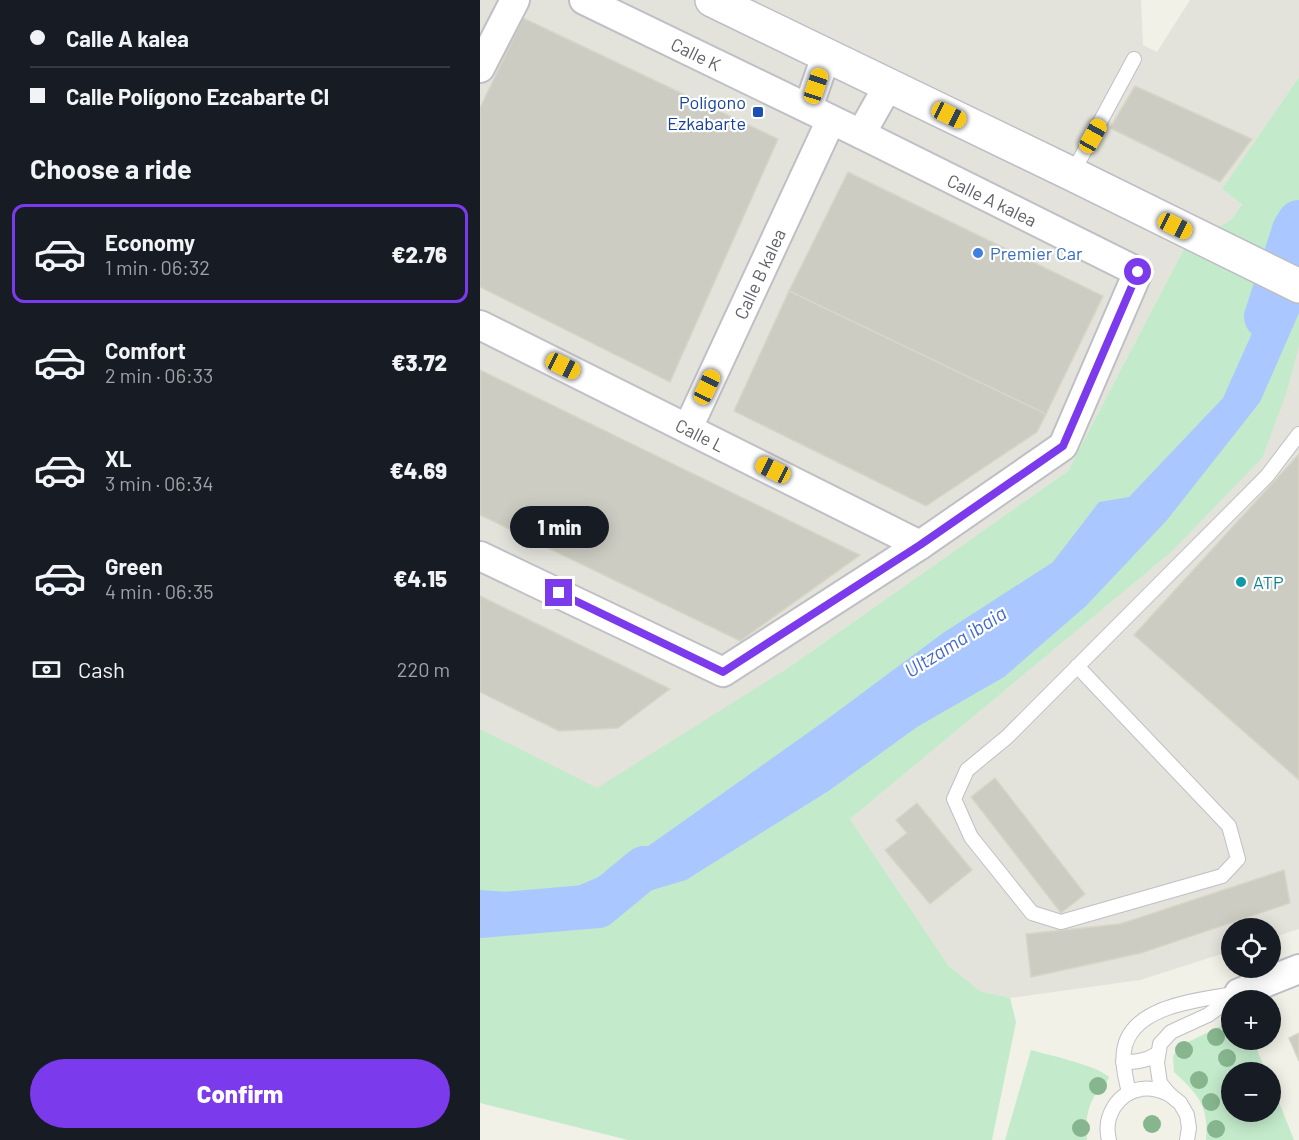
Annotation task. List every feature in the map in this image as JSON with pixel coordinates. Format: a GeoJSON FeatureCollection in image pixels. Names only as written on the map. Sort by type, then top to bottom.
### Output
{"type":"FeatureCollection","features":[{"type":"Feature","properties":{"kind":"street"},"geometry":{"type":"LineString","coordinates":[[480,68],[515,0]]}},
{"type":"Feature","properties":{"kind":"street","name":"Calle K"},"geometry":{"type":"LineString","coordinates":[[584,0],[861,134]]}},
{"type":"Feature","properties":{"kind":"street"},"geometry":{"type":"LineString","coordinates":[[711,0],[1299,286]]}},
{"type":"Feature","properties":{"kind":"street"},"geometry":{"type":"LineString","coordinates":[[819,114],[826,56]]}},
{"type":"Feature","properties":{"kind":"street"},"geometry":{"type":"LineString","coordinates":[[861,134],[888,86]]}},
{"type":"Feature","properties":{"kind":"street","name":"Calle B kalea"},"geometry":{"type":"LineString","coordinates":[[688,428],[819,114]]}},
{"type":"Feature","properties":{"kind":"street","name":"Calle A kalea"},"geometry":{"type":"LineString","coordinates":[[480,556],[723,672],[920,545],[1063,446],[1138,272],[861,134]]}},
{"type":"Feature","properties":{"kind":"street","name":"Calle L"},"geometry":{"type":"LineString","coordinates":[[480,325],[920,545]]}},
{"type":"Feature","properties":{"kind":"street"},"geometry":{"type":"LineString","coordinates":[[1246,990],[1299,969]]}},
{"type":"Feature","properties":{"kind":"lane"},"geometry":{"type":"LineString","coordinates":[[1072,174],[1134,59]]}},
{"type":"Feature","properties":{"kind":"lane"},"geometry":{"type":"LineString","coordinates":[[1077,666],[1229,826],[1238,859],[1222,876],[1061,922],[1032,913],[972,837],[954,799],[967,771],[1007,737],[1077,666],[1267,476],[1299,434]]}},
{"type":"Feature","properties":{"kind":"lane"},"geometry":{"type":"LineString","coordinates":[[1129,1092],[1123,1062],[1124,1049],[1128,1037],[1136,1026],[1151,1016],[1184,1002],[1221,996]]}},
{"type":"Feature","properties":{"kind":"lane"},"geometry":{"type":"LineString","coordinates":[[1188,1140],[1187,1114],[1180,1102],[1160,1083],[1156,1063],[1157,1054],[1160,1044],[1171,1032],[1208,1015],[1221,1006]]}},
{"type":"Feature","properties":{"kind":"lane"},"geometry":{"type":"LineString","coordinates":[[1123,1062],[1136,1062],[1157,1054]]}},
{"type":"Feature","properties":{"kind":"lane"},"geometry":{"type":"LineString","coordinates":[[1109,1140],[1107,1124],[1111,1111],[1129,1092],[1156,1089],[1169,1094]]}},
{"type":"Feature","properties":{"kind":"shaded area"},"geometry":{"type":"Polygon","coordinates":[[[480,0],[1141,0],[1143,45],[1157,52],[1190,0],[1299,0],[1299,77],[1222,189],[1242,203],[1231,220],[1186,245],[1068,471],[788,668],[597,789],[480,729],[480,0]]]}},
{"type":"Feature","properties":{"kind":"shaded area"},"geometry":{"type":"Polygon","coordinates":[[[1299,339],[1299,929],[1281,935],[1281,918],[1221,918],[1221,954],[1140,980],[1010,998],[980,991],[948,965],[850,819],[1169,554],[1299,339]]]}},
{"type":"Feature","properties":{"kind":"green space"},"geometry":{"type":"Polygon","coordinates":[[[1299,77],[1299,346],[1286,394],[1262,458],[1169,554],[850,819],[948,965],[980,991],[1010,998],[1016,1022],[992,1140],[628,1140],[480,1103],[480,729],[597,788],[788,668],[1068,471],[1186,245],[1231,220],[1242,204],[1222,189],[1299,77]]]}},
{"type":"Feature","properties":{"kind":"green space"},"geometry":{"type":"Polygon","coordinates":[[[1221,1026],[1221,1050],[1257,1050],[1262,1062],[1221,1062],[1221,1122],[1281,1122],[1281,1107],[1294,1140],[1206,1140],[1204,1109],[1190,1087],[1174,1072],[1173,1056],[1180,1046],[1221,1026]]]}},
{"type":"Feature","properties":{"kind":"green space"},"geometry":{"type":"Polygon","coordinates":[[[1031,1050],[1084,1065],[1109,1077],[1092,1100],[1086,1126],[1087,1140],[1005,1140],[1031,1050]]]}},
{"type":"Feature","properties":{"kind":"water"},"geometry":{"type":"Polygon","coordinates":[[[1299,228],[1299,313],[1260,402],[1167,520],[1086,606],[1004,677],[917,727],[830,790],[686,880],[598,906],[480,916],[480,890],[556,895],[613,871],[826,720],[943,633],[1053,562],[1099,502],[1129,497],[1223,398],[1299,228]]]}},
{"type":"Feature","properties":{"kind":"building"},"geometry":{"type":"Polygon","coordinates":[[[523,18],[778,139],[670,382],[480,287],[480,108],[523,18]]]}},
{"type":"Feature","properties":{"kind":"building"},"geometry":{"type":"Polygon","coordinates":[[[1135,86],[1252,139],[1220,182],[1110,128],[1135,86]]]}},
{"type":"Feature","properties":{"kind":"building"},"geometry":{"type":"Polygon","coordinates":[[[848,172],[1103,296],[1046,414],[789,291],[848,172]]]}},
{"type":"Feature","properties":{"kind":"building"},"geometry":{"type":"Polygon","coordinates":[[[789,291],[1046,414],[1037,432],[926,506],[734,411],[789,291]]]}},
{"type":"Feature","properties":{"kind":"building"},"geometry":{"type":"Polygon","coordinates":[[[480,370],[860,555],[740,641],[480,515],[480,370]]]}},
{"type":"Feature","properties":{"kind":"building","name":"ATP"},"geometry":{"type":"Polygon","coordinates":[[[1299,454],[1299,780],[1134,635],[1299,454]]]}},
{"type":"Feature","properties":{"kind":"building"},"geometry":{"type":"Polygon","coordinates":[[[480,596],[670,689],[618,728],[559,731],[480,692],[480,596]]]}},
{"type":"Feature","properties":{"kind":"building"},"geometry":{"type":"Polygon","coordinates":[[[995,778],[1085,894],[1061,913],[971,797],[995,778]]]}},
{"type":"Feature","properties":{"kind":"building"},"geometry":{"type":"Polygon","coordinates":[[[917,803],[972,870],[930,904],[885,850],[907,833],[896,820],[917,803]]]}},
{"type":"Feature","properties":{"kind":"building"},"geometry":{"type":"Polygon","coordinates":[[[1284,870],[1290,903],[1245,918],[1221,918],[1221,926],[1141,953],[1031,977],[1026,934],[1120,924],[1284,870]]]}},
{"type":"Feature","properties":{"kind":"building"},"geometry":{"type":"Polygon","coordinates":[[[1299,1033],[1299,1061],[1289,1038],[1299,1033]]]}},
{"type":"Feature","properties":{"kind":"waterway","name":"Ultzama ibaia"},"geometry":{"type":"LineString","coordinates":[[1266,317],[1294,230],[1299,222]]}},
{"type":"Feature","properties":{"kind":"waterway","name":"Ultzama ibaia"},"geometry":{"type":"LineString","coordinates":[[480,916],[598,906],[644,868]]}},
{"type":"Feature","properties":{"kind":"place","name":"Polígono Ezkabarte"},"geometry":{"type":"Point","coordinates":[758,112]}},
{"type":"Feature","properties":{"kind":"place","name":"Premier Car"},"geometry":{"type":"Point","coordinates":[978,253]}},
{"type":"Feature","properties":{"kind":"place","name":"ATP"},"geometry":{"type":"Point","coordinates":[1241,582]}},
{"type":"Feature","properties":{"kind":"route"},"geometry":{"type":"LineString","coordinates":[[559,593],[723,672],[920,545],[1063,446],[1138,272]]}}]}
